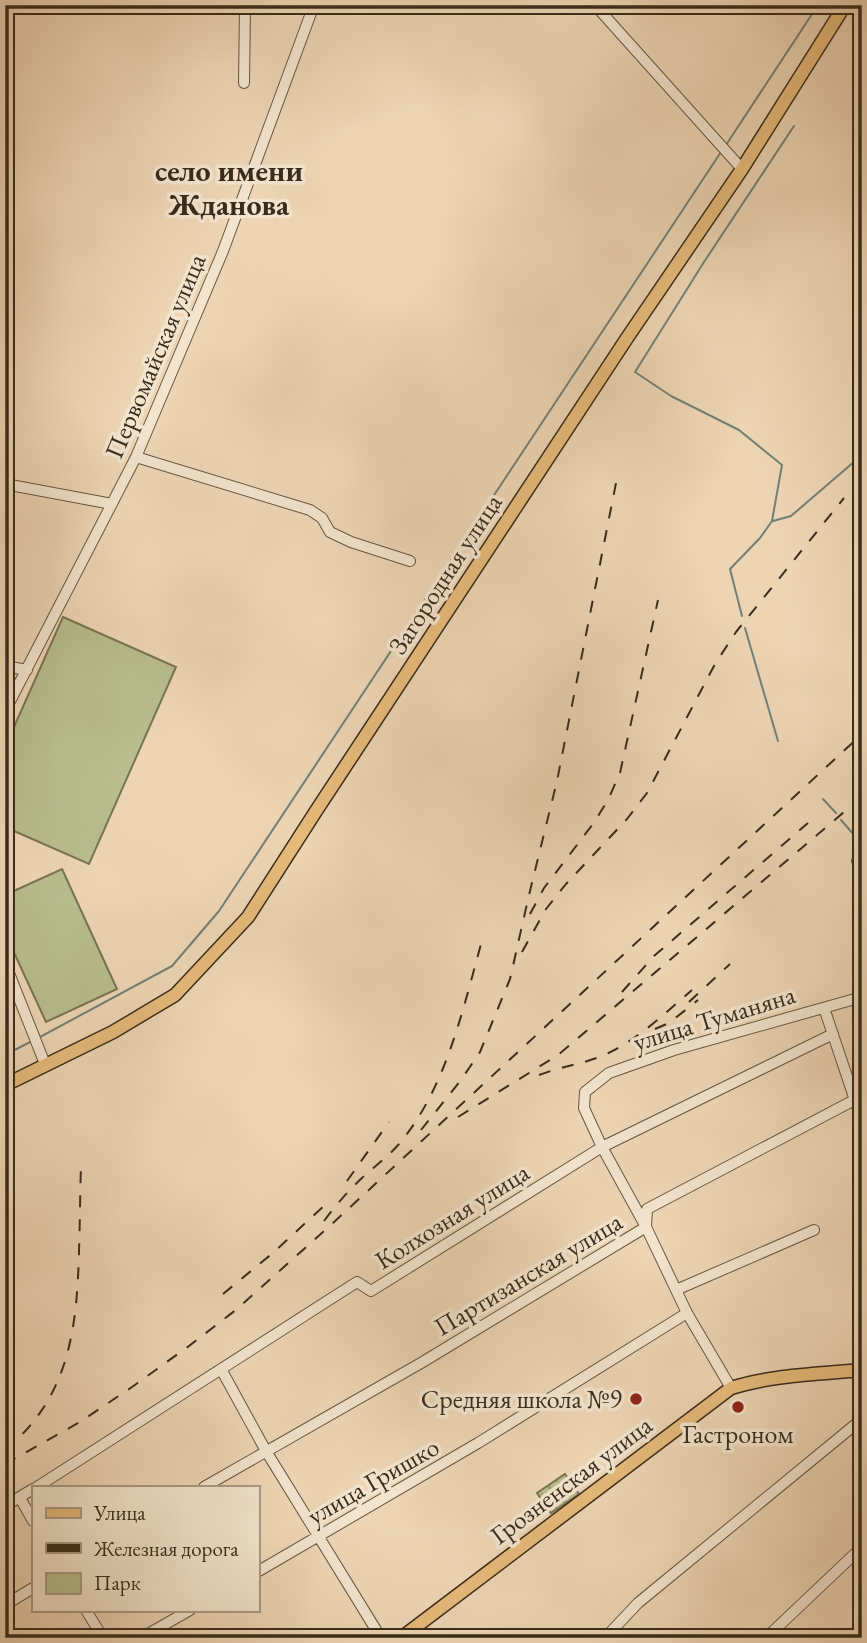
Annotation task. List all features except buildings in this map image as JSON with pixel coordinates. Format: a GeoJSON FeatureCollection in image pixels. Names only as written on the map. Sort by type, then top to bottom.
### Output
{"type":"FeatureCollection","features":[{"type":"Feature","properties":{"kind":"main road","name":"Загородная улица"},"geometry":{"type":"LineString","coordinates":[[5,1085],[113,1032],[175,995],[248,918],[613,360],[742,169],[845,5]]}},
{"type":"Feature","properties":{"kind":"main road","name":"Грозненская улица"},"geometry":{"type":"LineString","coordinates":[[401,1638],[731,1388],[862,1370]]}},
{"type":"Feature","properties":{"kind":"street"},"geometry":{"type":"LineString","coordinates":[[244,83],[245,5]]}},
{"type":"Feature","properties":{"kind":"street","name":"Первомайская улица"},"geometry":{"type":"LineString","coordinates":[[5,710],[136,457],[223,251],[313,5]]}},
{"type":"Feature","properties":{"kind":"street"},"geometry":{"type":"LineString","coordinates":[[595,5],[742,169]]}},
{"type":"Feature","properties":{"kind":"street"},"geometry":{"type":"LineString","coordinates":[[136,457],[310,510],[321,518],[330,532],[351,542],[410,561]]}},
{"type":"Feature","properties":{"kind":"street"},"geometry":{"type":"LineString","coordinates":[[5,484],[112,504]]}},
{"type":"Feature","properties":{"kind":"street"},"geometry":{"type":"LineString","coordinates":[[5,666],[27,670]]}},
{"type":"Feature","properties":{"kind":"street"},"geometry":{"type":"LineString","coordinates":[[6,966],[45,1064]]}},
{"type":"Feature","properties":{"kind":"street","name":"улица Туманяна"},"geometry":{"type":"LineString","coordinates":[[602,1147],[584,1108],[585,1092],[609,1073],[661,1055],[862,997]]}},
{"type":"Feature","properties":{"kind":"street"},"geometry":{"type":"LineString","coordinates":[[824,1008],[858,1099],[862,1121]]}},
{"type":"Feature","properties":{"kind":"street","name":"Колхозная улица"},"geometry":{"type":"LineString","coordinates":[[38,1486],[357,1282],[371,1291],[602,1147],[833,1034]]}},
{"type":"Feature","properties":{"kind":"street","name":"Партизанская улица"},"geometry":{"type":"LineString","coordinates":[[206,1486],[433,1356],[646,1227],[647,1209],[858,1099]]}},
{"type":"Feature","properties":{"kind":"street"},"geometry":{"type":"LineString","coordinates":[[602,1147],[646,1227],[687,1313],[731,1388]]}},
{"type":"Feature","properties":{"kind":"street"},"geometry":{"type":"LineString","coordinates":[[676,1290],[814,1230]]}},
{"type":"Feature","properties":{"kind":"street","name":"улица Гришко"},"geometry":{"type":"LineString","coordinates":[[259,1571],[478,1443],[687,1313]]}},
{"type":"Feature","properties":{"kind":"street"},"geometry":{"type":"LineString","coordinates":[[220,1369],[266,1451],[382,1638]]}},
{"type":"Feature","properties":{"kind":"street"},"geometry":{"type":"LineString","coordinates":[[605,1638],[638,1603],[862,1419]]}},
{"type":"Feature","properties":{"kind":"street","name":"Колхозная улица"},"geometry":{"type":"LineString","coordinates":[[5,1506],[32,1490]]}},
{"type":"Feature","properties":{"kind":"street"},"geometry":{"type":"LineString","coordinates":[[20,1498],[32,1519]]}},
{"type":"Feature","properties":{"kind":"street"},"geometry":{"type":"LineString","coordinates":[[766,1638],[862,1547]]}},
{"type":"Feature","properties":{"kind":"street"},"geometry":{"type":"LineString","coordinates":[[5,1605],[32,1589]]}},
{"type":"Feature","properties":{"kind":"street"},"geometry":{"type":"LineString","coordinates":[[87,1612],[103,1638]]}},
{"type":"Feature","properties":{"kind":"street"},"geometry":{"type":"LineString","coordinates":[[141,1638],[186,1612]]}},
{"type":"Feature","properties":{"kind":"green space"},"geometry":{"type":"Polygon","coordinates":[[[63,617],[176,667],[89,864],[5,827],[5,747],[63,617]]]}},
{"type":"Feature","properties":{"kind":"green space"},"geometry":{"type":"Polygon","coordinates":[[[62,869],[117,989],[46,1022],[5,933],[5,895],[62,869]]]}},
{"type":"Feature","properties":{"kind":"green space"},"geometry":{"type":"Polygon","coordinates":[[[565,1474],[579,1494],[551,1513],[537,1493],[565,1474]]]}},
{"type":"Feature","properties":{"kind":"waterway"},"geometry":{"type":"LineString","coordinates":[[726,145],[818,5]]}},
{"type":"Feature","properties":{"kind":"waterway"},"geometry":{"type":"LineString","coordinates":[[742,616],[730,569],[760,538],[772,521],[782,465],[739,430],[671,396],[635,372],[794,126]]}},
{"type":"Feature","properties":{"kind":"waterway"},"geometry":{"type":"LineString","coordinates":[[40,1037],[172,966],[219,911],[721,152]]}},
{"type":"Feature","properties":{"kind":"waterway"},"geometry":{"type":"LineString","coordinates":[[773,521],[791,516],[862,455]]}},
{"type":"Feature","properties":{"kind":"waterway"},"geometry":{"type":"LineString","coordinates":[[745,628],[778,741]]}},
{"type":"Feature","properties":{"kind":"waterway"},"geometry":{"type":"LineString","coordinates":[[823,799],[836,813]]}},
{"type":"Feature","properties":{"kind":"waterway"},"geometry":{"type":"LineString","coordinates":[[841,820],[862,844]]}},
{"type":"Feature","properties":{"kind":"waterway"},"geometry":{"type":"LineString","coordinates":[[5,1055],[32,1041]]}},
{"type":"Feature","properties":{"kind":"railway"},"geometry":{"type":"LineString","coordinates":[[421,1130],[480,1052],[510,979],[557,781],[617,478]]}},
{"type":"Feature","properties":{"kind":"railway"},"geometry":{"type":"LineString","coordinates":[[522,952],[546,909],[647,793],[715,664],[736,632],[844,498]]}},
{"type":"Feature","properties":{"kind":"railway"},"geometry":{"type":"LineString","coordinates":[[530,914],[544,888],[593,824],[620,773],[658,600]]}},
{"type":"Feature","properties":{"kind":"railway"},"geometry":{"type":"LineString","coordinates":[[5,1464],[80,1422],[237,1309],[862,734]]}},
{"type":"Feature","properties":{"kind":"railway"},"geometry":{"type":"LineString","coordinates":[[458,1117],[558,1055],[862,799]]}},
{"type":"Feature","properties":{"kind":"railway"},"geometry":{"type":"LineString","coordinates":[[622,992],[654,956],[808,823]]}},
{"type":"Feature","properties":{"kind":"railway"},"geometry":{"type":"LineString","coordinates":[[324,1221],[353,1187],[399,1144],[430,1098],[452,1046],[483,937]]}},
{"type":"Feature","properties":{"kind":"railway"},"geometry":{"type":"LineString","coordinates":[[689,1002],[730,964]]}},
{"type":"Feature","properties":{"kind":"railway"},"geometry":{"type":"LineString","coordinates":[[539,1075],[615,1050],[650,1026],[692,990]]}},
{"type":"Feature","properties":{"kind":"railway"},"geometry":{"type":"LineString","coordinates":[[655,1029],[669,1023],[698,1000]]}},
{"type":"Feature","properties":{"kind":"railway"},"geometry":{"type":"LineString","coordinates":[[347,1181],[389,1122]]}},
{"type":"Feature","properties":{"kind":"railway"},"geometry":{"type":"LineString","coordinates":[[5,1450],[26,1430],[43,1408],[56,1385],[72,1335],[78,1280],[81,1165]]}},
{"type":"Feature","properties":{"kind":"railway"},"geometry":{"type":"LineString","coordinates":[[223,1294],[326,1204]]}},
{"type":"Feature","properties":{"kind":"place","name":"Средняя школа №9"},"geometry":{"type":"Point","coordinates":[636,1399]}},
{"type":"Feature","properties":{"kind":"place","name":"Гастроном"},"geometry":{"type":"Point","coordinates":[738,1407]}},
{"type":"Feature","properties":{"kind":"district","name":"село имени Жданова"},"geometry":{"type":"Point","coordinates":[229,187]}}]}
